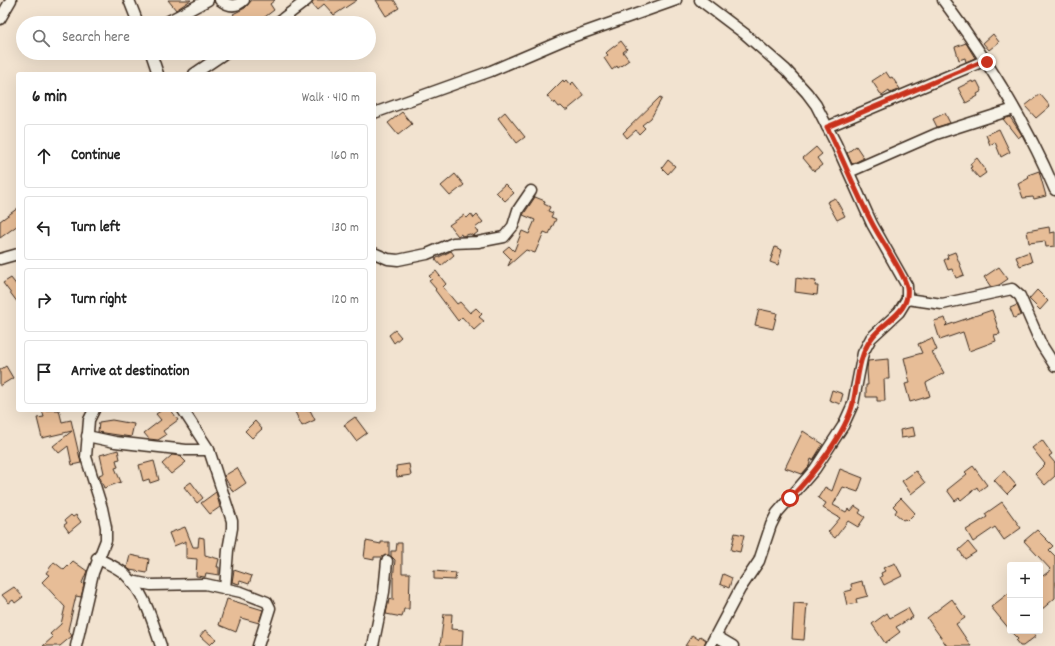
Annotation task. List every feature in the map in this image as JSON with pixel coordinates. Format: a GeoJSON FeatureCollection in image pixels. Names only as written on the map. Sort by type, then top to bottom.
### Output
{"type":"FeatureCollection","features":[{"type":"Feature","properties":{"kind":"street"},"geometry":{"type":"LineString","coordinates":[[0,19],[11,0]]}},
{"type":"Feature","properties":{"kind":"street"},"geometry":{"type":"LineString","coordinates":[[129,0],[135,16]]}},
{"type":"Feature","properties":{"kind":"street"},"geometry":{"type":"LineString","coordinates":[[178,16],[208,0]]}},
{"type":"Feature","properties":{"kind":"street"},"geometry":{"type":"LineString","coordinates":[[220,0],[229,6],[236,6],[244,0]]}},
{"type":"Feature","properties":{"kind":"street"},"geometry":{"type":"LineString","coordinates":[[286,16],[306,0]]}},
{"type":"Feature","properties":{"kind":"street"},"geometry":{"type":"LineString","coordinates":[[376,112],[491,71],[619,19],[676,0]]}},
{"type":"Feature","properties":{"kind":"street"},"geometry":{"type":"LineString","coordinates":[[700,0],[745,34],[786,70],[807,93],[827,127],[872,224],[907,286],[907,299],[890,321],[871,338],[863,353],[853,404],[843,426],[815,469],[777,513],[771,525],[759,561],[740,589],[710,646]]}},
{"type":"Feature","properties":{"kind":"street"},"geometry":{"type":"LineString","coordinates":[[943,0],[986,60],[1033,141],[1055,190]]}},
{"type":"Feature","properties":{"kind":"street"},"geometry":{"type":"LineString","coordinates":[[153,60],[157,72]]}},
{"type":"Feature","properties":{"kind":"street"},"geometry":{"type":"LineString","coordinates":[[197,72],[215,60]]}},
{"type":"Feature","properties":{"kind":"street"},"geometry":{"type":"LineString","coordinates":[[827,127],[986,60]]}},
{"type":"Feature","properties":{"kind":"street"},"geometry":{"type":"LineString","coordinates":[[849,172],[936,134],[1014,109]]}},
{"type":"Feature","properties":{"kind":"street"},"geometry":{"type":"LineString","coordinates":[[376,254],[388,259],[398,260],[427,254],[454,243],[478,242],[504,237],[513,226],[518,210],[531,191]]}},
{"type":"Feature","properties":{"kind":"street"},"geometry":{"type":"LineString","coordinates":[[0,259],[16,255]]}},
{"type":"Feature","properties":{"kind":"street"},"geometry":{"type":"LineString","coordinates":[[907,299],[942,304],[1012,289],[1020,296],[1041,344],[1055,366]]}},
{"type":"Feature","properties":{"kind":"street"},"geometry":{"type":"LineString","coordinates":[[76,646],[97,558],[106,540],[106,527],[86,457],[89,420],[93,412]]}},
{"type":"Feature","properties":{"kind":"street"},"geometry":{"type":"LineString","coordinates":[[185,412],[190,418],[208,450],[232,521],[225,589]]}},
{"type":"Feature","properties":{"kind":"street"},"geometry":{"type":"LineString","coordinates":[[87,436],[115,442],[186,450],[208,450]]}},
{"type":"Feature","properties":{"kind":"street"},"geometry":{"type":"LineString","coordinates":[[97,558],[124,573],[131,581],[148,609],[160,646]]}},
{"type":"Feature","properties":{"kind":"street"},"geometry":{"type":"LineString","coordinates":[[373,646],[384,592],[387,561]]}},
{"type":"Feature","properties":{"kind":"street"},"geometry":{"type":"LineString","coordinates":[[131,581],[151,585],[205,584],[241,592],[269,604],[270,608],[258,646]]}},
{"type":"Feature","properties":{"kind":"street"},"geometry":{"type":"LineString","coordinates":[[716,636],[733,646]]}},
{"type":"Feature","properties":{"kind":"building"},"geometry":{"type":"Polygon","coordinates":[[[168,0],[191,0],[176,10],[168,0]]]}},
{"type":"Feature","properties":{"kind":"building"},"geometry":{"type":"Polygon","coordinates":[[[252,0],[275,0],[270,4],[274,10],[266,16],[235,16],[233,14],[245,8],[252,0]]]}},
{"type":"Feature","properties":{"kind":"building"},"geometry":{"type":"Polygon","coordinates":[[[313,0],[357,0],[334,15],[324,4],[317,10],[312,4],[313,0]]]}},
{"type":"Feature","properties":{"kind":"building"},"geometry":{"type":"Polygon","coordinates":[[[376,0],[394,0],[399,8],[386,16],[376,0]]]}},
{"type":"Feature","properties":{"kind":"building"},"geometry":{"type":"Polygon","coordinates":[[[993,34],[999,42],[989,50],[983,43],[993,34]]]}},
{"type":"Feature","properties":{"kind":"building"},"geometry":{"type":"Polygon","coordinates":[[[621,41],[627,49],[623,52],[629,60],[618,68],[617,66],[612,70],[604,58],[608,55],[606,53],[608,51],[621,41]]]}},
{"type":"Feature","properties":{"kind":"building"},"geometry":{"type":"Polygon","coordinates":[[[966,43],[975,58],[966,62],[965,58],[959,60],[955,47],[966,43]]]}},
{"type":"Feature","properties":{"kind":"building"},"geometry":{"type":"Polygon","coordinates":[[[886,72],[890,78],[892,77],[900,89],[890,93],[889,91],[882,96],[872,81],[886,72]]]}},
{"type":"Feature","properties":{"kind":"building"},"geometry":{"type":"Polygon","coordinates":[[[563,80],[564,82],[566,80],[570,85],[573,82],[584,96],[567,110],[561,106],[559,107],[555,102],[554,104],[547,96],[563,80]]]}},
{"type":"Feature","properties":{"kind":"building"},"geometry":{"type":"Polygon","coordinates":[[[972,81],[973,83],[977,81],[982,91],[977,94],[978,96],[966,103],[958,88],[972,81]]]}},
{"type":"Feature","properties":{"kind":"building"},"geometry":{"type":"Polygon","coordinates":[[[1040,94],[1050,106],[1036,118],[1025,106],[1040,94]]]}},
{"type":"Feature","properties":{"kind":"building"},"geometry":{"type":"Polygon","coordinates":[[[660,97],[662,98],[651,118],[642,125],[645,128],[639,134],[636,130],[627,138],[623,133],[660,97]]]}},
{"type":"Feature","properties":{"kind":"building"},"geometry":{"type":"Polygon","coordinates":[[[402,112],[412,124],[398,135],[388,123],[402,112]]]}},
{"type":"Feature","properties":{"kind":"building"},"geometry":{"type":"Polygon","coordinates":[[[505,112],[525,137],[517,143],[498,118],[505,112]]]}},
{"type":"Feature","properties":{"kind":"building"},"geometry":{"type":"Polygon","coordinates":[[[945,113],[950,123],[937,127],[933,119],[945,113]]]}},
{"type":"Feature","properties":{"kind":"building"},"geometry":{"type":"Polygon","coordinates":[[[1010,117],[1022,135],[1018,138],[1003,119],[1010,117]]]}},
{"type":"Feature","properties":{"kind":"building"},"geometry":{"type":"Polygon","coordinates":[[[999,129],[1010,152],[1001,157],[995,142],[990,145],[986,135],[999,129]]]}},
{"type":"Feature","properties":{"kind":"building"},"geometry":{"type":"Polygon","coordinates":[[[856,146],[864,158],[852,164],[847,153],[856,146]]]}},
{"type":"Feature","properties":{"kind":"building"},"geometry":{"type":"Polygon","coordinates":[[[816,147],[822,154],[817,158],[822,165],[814,171],[803,158],[816,147]]]}},
{"type":"Feature","properties":{"kind":"building"},"geometry":{"type":"Polygon","coordinates":[[[977,158],[985,169],[984,170],[986,173],[979,178],[970,168],[972,167],[970,164],[977,158]]]}},
{"type":"Feature","properties":{"kind":"building"},"geometry":{"type":"Polygon","coordinates":[[[668,160],[675,166],[668,174],[662,168],[668,160]]]}},
{"type":"Feature","properties":{"kind":"building"},"geometry":{"type":"Polygon","coordinates":[[[1039,171],[1046,196],[1034,199],[1033,197],[1023,198],[1018,184],[1029,178],[1028,175],[1039,171]]]}},
{"type":"Feature","properties":{"kind":"building"},"geometry":{"type":"Polygon","coordinates":[[[455,174],[464,185],[450,196],[441,186],[455,174]]]}},
{"type":"Feature","properties":{"kind":"building"},"geometry":{"type":"Polygon","coordinates":[[[505,184],[514,193],[505,201],[496,192],[505,184]]]}},
{"type":"Feature","properties":{"kind":"building"},"geometry":{"type":"Polygon","coordinates":[[[535,197],[545,201],[544,204],[550,207],[548,211],[553,213],[551,217],[556,219],[549,234],[544,232],[535,253],[526,250],[508,266],[511,259],[503,251],[509,246],[514,251],[522,231],[529,234],[535,220],[523,215],[535,197]]]}},
{"type":"Feature","properties":{"kind":"building"},"geometry":{"type":"Polygon","coordinates":[[[835,198],[845,216],[837,220],[827,202],[835,198]]]}},
{"type":"Feature","properties":{"kind":"building"},"geometry":{"type":"Polygon","coordinates":[[[16,209],[16,226],[0,238],[0,221],[16,209]]]}},
{"type":"Feature","properties":{"kind":"building"},"geometry":{"type":"Polygon","coordinates":[[[471,214],[474,218],[477,215],[483,222],[475,228],[478,232],[473,236],[470,234],[462,236],[461,234],[458,236],[449,225],[464,215],[467,218],[471,214]]]}},
{"type":"Feature","properties":{"kind":"building"},"geometry":{"type":"Polygon","coordinates":[[[1049,227],[1050,233],[1055,232],[1055,246],[1046,247],[1045,241],[1029,243],[1027,231],[1049,227]]]}},
{"type":"Feature","properties":{"kind":"building"},"geometry":{"type":"Polygon","coordinates":[[[775,247],[782,250],[778,265],[770,262],[775,247]]]}},
{"type":"Feature","properties":{"kind":"building"},"geometry":{"type":"Polygon","coordinates":[[[451,251],[454,255],[441,266],[435,259],[451,251]]]}},
{"type":"Feature","properties":{"kind":"building"},"geometry":{"type":"Polygon","coordinates":[[[955,252],[964,275],[956,278],[952,269],[948,270],[944,260],[948,258],[947,255],[955,252]]]}},
{"type":"Feature","properties":{"kind":"building"},"geometry":{"type":"Polygon","coordinates":[[[1029,252],[1032,262],[1020,266],[1016,257],[1029,252]]]}},
{"type":"Feature","properties":{"kind":"building"},"geometry":{"type":"Polygon","coordinates":[[[999,267],[1008,279],[999,285],[991,287],[984,277],[999,267]]]}},
{"type":"Feature","properties":{"kind":"building"},"geometry":{"type":"Polygon","coordinates":[[[436,271],[446,284],[443,287],[457,304],[460,302],[470,313],[476,308],[482,314],[479,317],[484,321],[474,330],[462,317],[458,321],[429,281],[432,279],[429,276],[436,271]]]}},
{"type":"Feature","properties":{"kind":"building"},"geometry":{"type":"Polygon","coordinates":[[[11,278],[16,284],[16,300],[3,283],[11,278]]]}},
{"type":"Feature","properties":{"kind":"building"},"geometry":{"type":"Polygon","coordinates":[[[796,278],[816,281],[815,286],[818,286],[817,295],[795,292],[796,278]]]}},
{"type":"Feature","properties":{"kind":"building"},"geometry":{"type":"Polygon","coordinates":[[[1037,290],[1048,301],[1040,310],[1029,299],[1037,290]]]}},
{"type":"Feature","properties":{"kind":"building"},"geometry":{"type":"Polygon","coordinates":[[[1017,305],[1021,315],[1014,318],[1010,308],[1017,305]]]}},
{"type":"Feature","properties":{"kind":"building"},"geometry":{"type":"Polygon","coordinates":[[[759,309],[777,313],[773,329],[755,325],[759,309]]]}},
{"type":"Feature","properties":{"kind":"building"},"geometry":{"type":"Polygon","coordinates":[[[992,310],[1000,334],[994,335],[996,341],[969,351],[963,332],[940,340],[934,321],[945,318],[947,324],[945,326],[992,310]]]}},
{"type":"Feature","properties":{"kind":"building"},"geometry":{"type":"Polygon","coordinates":[[[395,330],[401,337],[394,343],[389,335],[395,330]]]}},
{"type":"Feature","properties":{"kind":"building"},"geometry":{"type":"Polygon","coordinates":[[[932,338],[937,350],[932,352],[944,373],[926,383],[930,396],[910,402],[905,384],[910,383],[904,358],[922,353],[918,344],[932,338]]]}},
{"type":"Feature","properties":{"kind":"building"},"geometry":{"type":"Polygon","coordinates":[[[888,359],[889,379],[884,379],[885,401],[877,401],[877,397],[866,397],[866,385],[868,385],[868,361],[888,359]]]}},
{"type":"Feature","properties":{"kind":"building"},"geometry":{"type":"Polygon","coordinates":[[[6,366],[13,378],[0,386],[0,370],[6,366]]]}},
{"type":"Feature","properties":{"kind":"building"},"geometry":{"type":"Polygon","coordinates":[[[832,390],[843,394],[840,404],[829,400],[832,390]]]}},
{"type":"Feature","properties":{"kind":"building"},"geometry":{"type":"Polygon","coordinates":[[[43,412],[60,412],[62,422],[71,420],[81,463],[72,465],[68,446],[59,453],[53,446],[72,431],[42,438],[37,418],[44,417],[43,412]]]}},
{"type":"Feature","properties":{"kind":"building"},"geometry":{"type":"Polygon","coordinates":[[[159,412],[172,412],[178,420],[163,431],[166,435],[158,440],[149,439],[144,433],[161,420],[156,414],[159,412]]]}},
{"type":"Feature","properties":{"kind":"building"},"geometry":{"type":"Polygon","coordinates":[[[295,412],[311,412],[315,420],[302,426],[295,412]]]}},
{"type":"Feature","properties":{"kind":"building"},"geometry":{"type":"Polygon","coordinates":[[[355,417],[367,433],[356,441],[344,425],[355,417]]]}},
{"type":"Feature","properties":{"kind":"building"},"geometry":{"type":"Polygon","coordinates":[[[112,420],[134,424],[131,437],[98,432],[99,422],[112,420]]]}},
{"type":"Feature","properties":{"kind":"building"},"geometry":{"type":"Polygon","coordinates":[[[255,421],[262,429],[252,438],[245,431],[255,421]]]}},
{"type":"Feature","properties":{"kind":"building"},"geometry":{"type":"Polygon","coordinates":[[[913,427],[915,436],[901,438],[900,430],[913,427]]]}},
{"type":"Feature","properties":{"kind":"building"},"geometry":{"type":"Polygon","coordinates":[[[803,431],[823,444],[813,460],[811,459],[809,466],[802,474],[785,468],[803,431]]]}},
{"type":"Feature","properties":{"kind":"building"},"geometry":{"type":"Polygon","coordinates":[[[1042,440],[1052,454],[1049,456],[1055,463],[1055,476],[1045,485],[1035,474],[1045,464],[1032,448],[1042,440]]]}},
{"type":"Feature","properties":{"kind":"building"},"geometry":{"type":"Polygon","coordinates":[[[118,450],[120,459],[116,460],[118,467],[115,468],[121,482],[104,488],[99,475],[104,473],[100,455],[118,450]]]}},
{"type":"Feature","properties":{"kind":"building"},"geometry":{"type":"Polygon","coordinates":[[[172,455],[180,456],[186,462],[171,474],[162,464],[172,455]]]}},
{"type":"Feature","properties":{"kind":"building"},"geometry":{"type":"Polygon","coordinates":[[[154,461],[159,480],[150,483],[149,479],[143,481],[139,465],[154,461]]]}},
{"type":"Feature","properties":{"kind":"building"},"geometry":{"type":"Polygon","coordinates":[[[409,464],[411,475],[397,477],[396,466],[409,464]]]}},
{"type":"Feature","properties":{"kind":"building"},"geometry":{"type":"Polygon","coordinates":[[[973,466],[987,485],[979,491],[977,487],[961,500],[959,498],[955,501],[947,490],[967,474],[965,472],[973,466]]]}},
{"type":"Feature","properties":{"kind":"building"},"geometry":{"type":"Polygon","coordinates":[[[237,468],[246,483],[233,492],[224,476],[237,468]]]}},
{"type":"Feature","properties":{"kind":"building"},"geometry":{"type":"Polygon","coordinates":[[[840,469],[863,478],[858,492],[843,487],[833,505],[846,512],[848,509],[851,511],[855,506],[861,510],[859,513],[865,517],[858,527],[848,521],[835,538],[828,532],[840,518],[823,508],[826,503],[818,498],[825,487],[832,491],[840,469]]]}},
{"type":"Feature","properties":{"kind":"building"},"geometry":{"type":"Polygon","coordinates":[[[916,471],[925,483],[911,494],[902,481],[916,471]]]}},
{"type":"Feature","properties":{"kind":"building"},"geometry":{"type":"Polygon","coordinates":[[[1004,471],[1016,485],[1007,494],[994,480],[1004,471]]]}},
{"type":"Feature","properties":{"kind":"building"},"geometry":{"type":"Polygon","coordinates":[[[191,482],[203,498],[197,503],[184,487],[191,482]]]}},
{"type":"Feature","properties":{"kind":"building"},"geometry":{"type":"Polygon","coordinates":[[[216,492],[220,507],[210,514],[201,503],[216,492]]]}},
{"type":"Feature","properties":{"kind":"building"},"geometry":{"type":"Polygon","coordinates":[[[901,498],[915,513],[907,521],[905,519],[903,520],[895,513],[897,510],[893,506],[901,498]]]}},
{"type":"Feature","properties":{"kind":"building"},"geometry":{"type":"Polygon","coordinates":[[[1002,502],[1021,528],[1004,540],[995,527],[973,542],[966,530],[987,517],[985,514],[1002,502]]]}},
{"type":"Feature","properties":{"kind":"building"},"geometry":{"type":"Polygon","coordinates":[[[71,515],[73,517],[76,515],[81,522],[69,532],[64,525],[67,523],[65,520],[71,515]]]}},
{"type":"Feature","properties":{"kind":"building"},"geometry":{"type":"Polygon","coordinates":[[[185,527],[193,547],[198,547],[199,537],[204,538],[205,555],[219,559],[217,567],[219,567],[219,575],[206,573],[205,577],[196,576],[197,559],[186,558],[186,541],[174,546],[169,533],[185,527]]]}},
{"type":"Feature","properties":{"kind":"building"},"geometry":{"type":"Polygon","coordinates":[[[1037,530],[1053,546],[1049,550],[1055,556],[1055,598],[1043,608],[1043,576],[1051,570],[1024,541],[1037,530]]]}},
{"type":"Feature","properties":{"kind":"building"},"geometry":{"type":"Polygon","coordinates":[[[735,533],[744,535],[740,552],[731,550],[735,533]]]}},
{"type":"Feature","properties":{"kind":"building"},"geometry":{"type":"Polygon","coordinates":[[[366,541],[381,544],[381,542],[389,542],[389,555],[374,557],[374,560],[364,558],[366,541]]]}},
{"type":"Feature","properties":{"kind":"building"},"geometry":{"type":"Polygon","coordinates":[[[968,542],[976,552],[965,559],[959,550],[968,542]]]}},
{"type":"Feature","properties":{"kind":"building"},"geometry":{"type":"Polygon","coordinates":[[[397,543],[402,543],[402,573],[410,573],[409,609],[404,609],[402,617],[386,614],[389,599],[393,600],[395,560],[391,556],[391,551],[396,551],[397,543]]]}},
{"type":"Feature","properties":{"kind":"building"},"geometry":{"type":"Polygon","coordinates":[[[130,555],[149,559],[147,573],[130,570],[127,568],[130,555]]]}},
{"type":"Feature","properties":{"kind":"building"},"geometry":{"type":"Polygon","coordinates":[[[73,561],[87,571],[82,583],[84,585],[81,597],[76,596],[68,630],[72,636],[60,646],[43,646],[53,637],[50,634],[61,624],[65,607],[42,582],[49,575],[46,573],[54,562],[64,570],[73,561]]]}},
{"type":"Feature","properties":{"kind":"building"},"geometry":{"type":"Polygon","coordinates":[[[895,563],[902,576],[884,585],[880,577],[882,576],[881,573],[885,571],[883,568],[895,563]]]}},
{"type":"Feature","properties":{"kind":"building"},"geometry":{"type":"Polygon","coordinates":[[[234,570],[252,576],[249,584],[240,581],[239,584],[232,582],[234,570]]]}},
{"type":"Feature","properties":{"kind":"building"},"geometry":{"type":"Polygon","coordinates":[[[434,571],[456,573],[455,580],[434,579],[434,571]]]}},
{"type":"Feature","properties":{"kind":"building"},"geometry":{"type":"Polygon","coordinates":[[[723,574],[732,578],[729,588],[720,584],[723,574]]]}},
{"type":"Feature","properties":{"kind":"building"},"geometry":{"type":"Polygon","coordinates":[[[862,581],[868,596],[856,599],[857,603],[847,605],[844,592],[852,590],[851,584],[862,581]]]}},
{"type":"Feature","properties":{"kind":"building"},"geometry":{"type":"Polygon","coordinates":[[[14,587],[23,597],[15,603],[13,600],[9,603],[2,595],[14,587]]]}},
{"type":"Feature","properties":{"kind":"building"},"geometry":{"type":"Polygon","coordinates":[[[1007,594],[1007,626],[991,607],[1007,594]]]}},
{"type":"Feature","properties":{"kind":"building"},"geometry":{"type":"Polygon","coordinates":[[[227,599],[263,610],[259,623],[241,618],[236,632],[219,625],[227,599]]]}},
{"type":"Feature","properties":{"kind":"building"},"geometry":{"type":"Polygon","coordinates":[[[952,599],[965,618],[956,624],[971,646],[947,646],[927,618],[952,599]]]}},
{"type":"Feature","properties":{"kind":"building"},"geometry":{"type":"Polygon","coordinates":[[[794,603],[807,604],[804,640],[792,639],[794,603]]]}},
{"type":"Feature","properties":{"kind":"building"},"geometry":{"type":"Polygon","coordinates":[[[908,608],[913,617],[896,627],[900,632],[885,643],[872,624],[887,613],[890,618],[908,608]]]}},
{"type":"Feature","properties":{"kind":"building"},"geometry":{"type":"Polygon","coordinates":[[[444,614],[452,614],[451,629],[463,630],[462,646],[440,646],[444,614]]]}},
{"type":"Feature","properties":{"kind":"building"},"geometry":{"type":"Polygon","coordinates":[[[205,630],[216,639],[210,645],[200,636],[205,630]]]}},
{"type":"Feature","properties":{"kind":"building"},"geometry":{"type":"Polygon","coordinates":[[[1013,634],[1034,634],[1036,636],[1023,646],[1020,646],[1016,641],[1018,639],[1013,634]]]}},
{"type":"Feature","properties":{"kind":"building"},"geometry":{"type":"Polygon","coordinates":[[[692,635],[698,639],[700,636],[706,640],[704,646],[685,646],[692,635]]]}},
{"type":"Feature","properties":{"kind":"route"},"geometry":{"type":"LineString","coordinates":[[790,498],[815,469],[843,426],[853,404],[863,353],[871,338],[899,312],[907,299],[907,286],[872,224],[827,127],[986,60],[987,62]]}}]}
